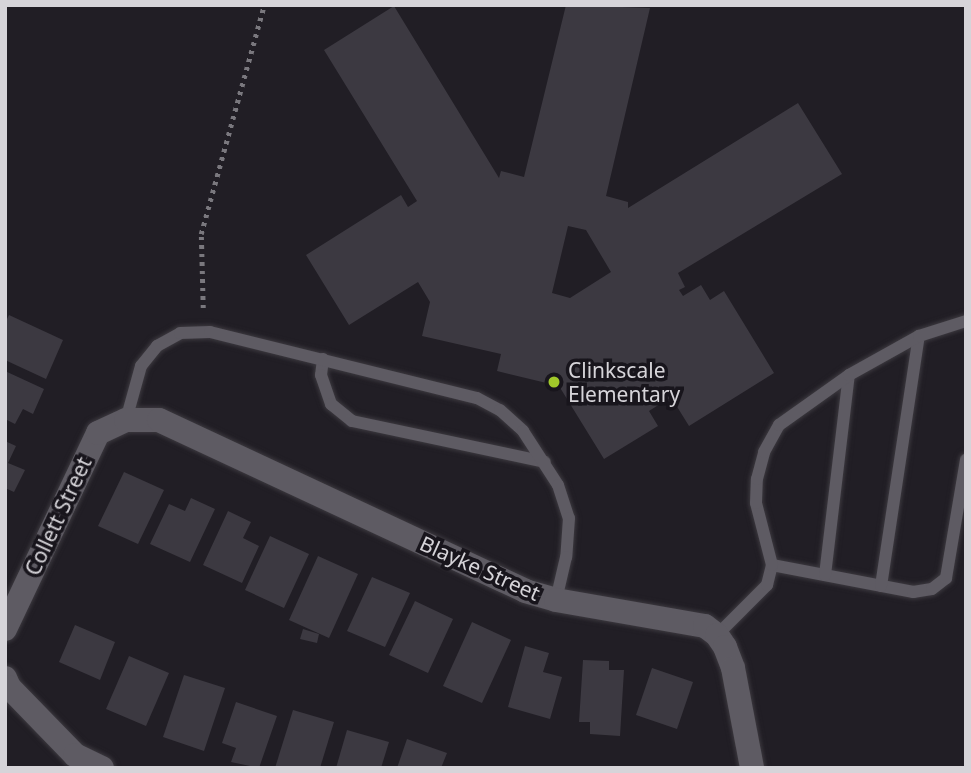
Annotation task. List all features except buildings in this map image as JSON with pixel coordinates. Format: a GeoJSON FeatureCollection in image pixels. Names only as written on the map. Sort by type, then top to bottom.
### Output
{"type":"FeatureCollection","features":[{"type":"Feature","properties":{"kind":"street","name":"Blayke Street"},"geometry":{"type":"LineString","coordinates":[[126,420],[159,420],[525,591],[556,600],[690,622],[705,626],[717,635]]}},
{"type":"Feature","properties":{"kind":"street","name":"Collett Street"},"geometry":{"type":"LineString","coordinates":[[5,629],[97,433],[126,420]]}},
{"type":"Feature","properties":{"kind":"street"},"geometry":{"type":"LineString","coordinates":[[717,635],[733,668],[752,768]]}},
{"type":"Feature","properties":{"kind":"street"},"geometry":{"type":"LineString","coordinates":[[5,678],[9,687],[75,755],[102,768]]}},
{"type":"Feature","properties":{"kind":"lane"},"geometry":{"type":"LineString","coordinates":[[717,635],[766,585],[772,565],[756,503],[764,452],[779,425],[849,375],[919,335],[966,321]]}},
{"type":"Feature","properties":{"kind":"lane"},"geometry":{"type":"LineString","coordinates":[[126,420],[141,366],[157,346],[180,333],[210,332],[477,398],[500,410],[523,431],[558,485],[569,518],[566,557],[556,600]]}},
{"type":"Feature","properties":{"kind":"lane"},"geometry":{"type":"LineString","coordinates":[[881,586],[919,335]]}},
{"type":"Feature","properties":{"kind":"lane"},"geometry":{"type":"LineString","coordinates":[[323,359],[321,375],[331,404],[352,421],[545,462]]}},
{"type":"Feature","properties":{"kind":"lane"},"geometry":{"type":"LineString","coordinates":[[825,575],[849,375]]}},
{"type":"Feature","properties":{"kind":"lane"},"geometry":{"type":"LineString","coordinates":[[772,565],[913,593],[932,589],[946,578],[966,460]]}},
{"type":"Feature","properties":{"kind":"path"},"geometry":{"type":"LineString","coordinates":[[203,308],[201,234],[264,5]]}},
{"type":"Feature","properties":{"kind":"place","name":"Clinkscale Elementary"},"geometry":{"type":"Point","coordinates":[554,382]}}]}
